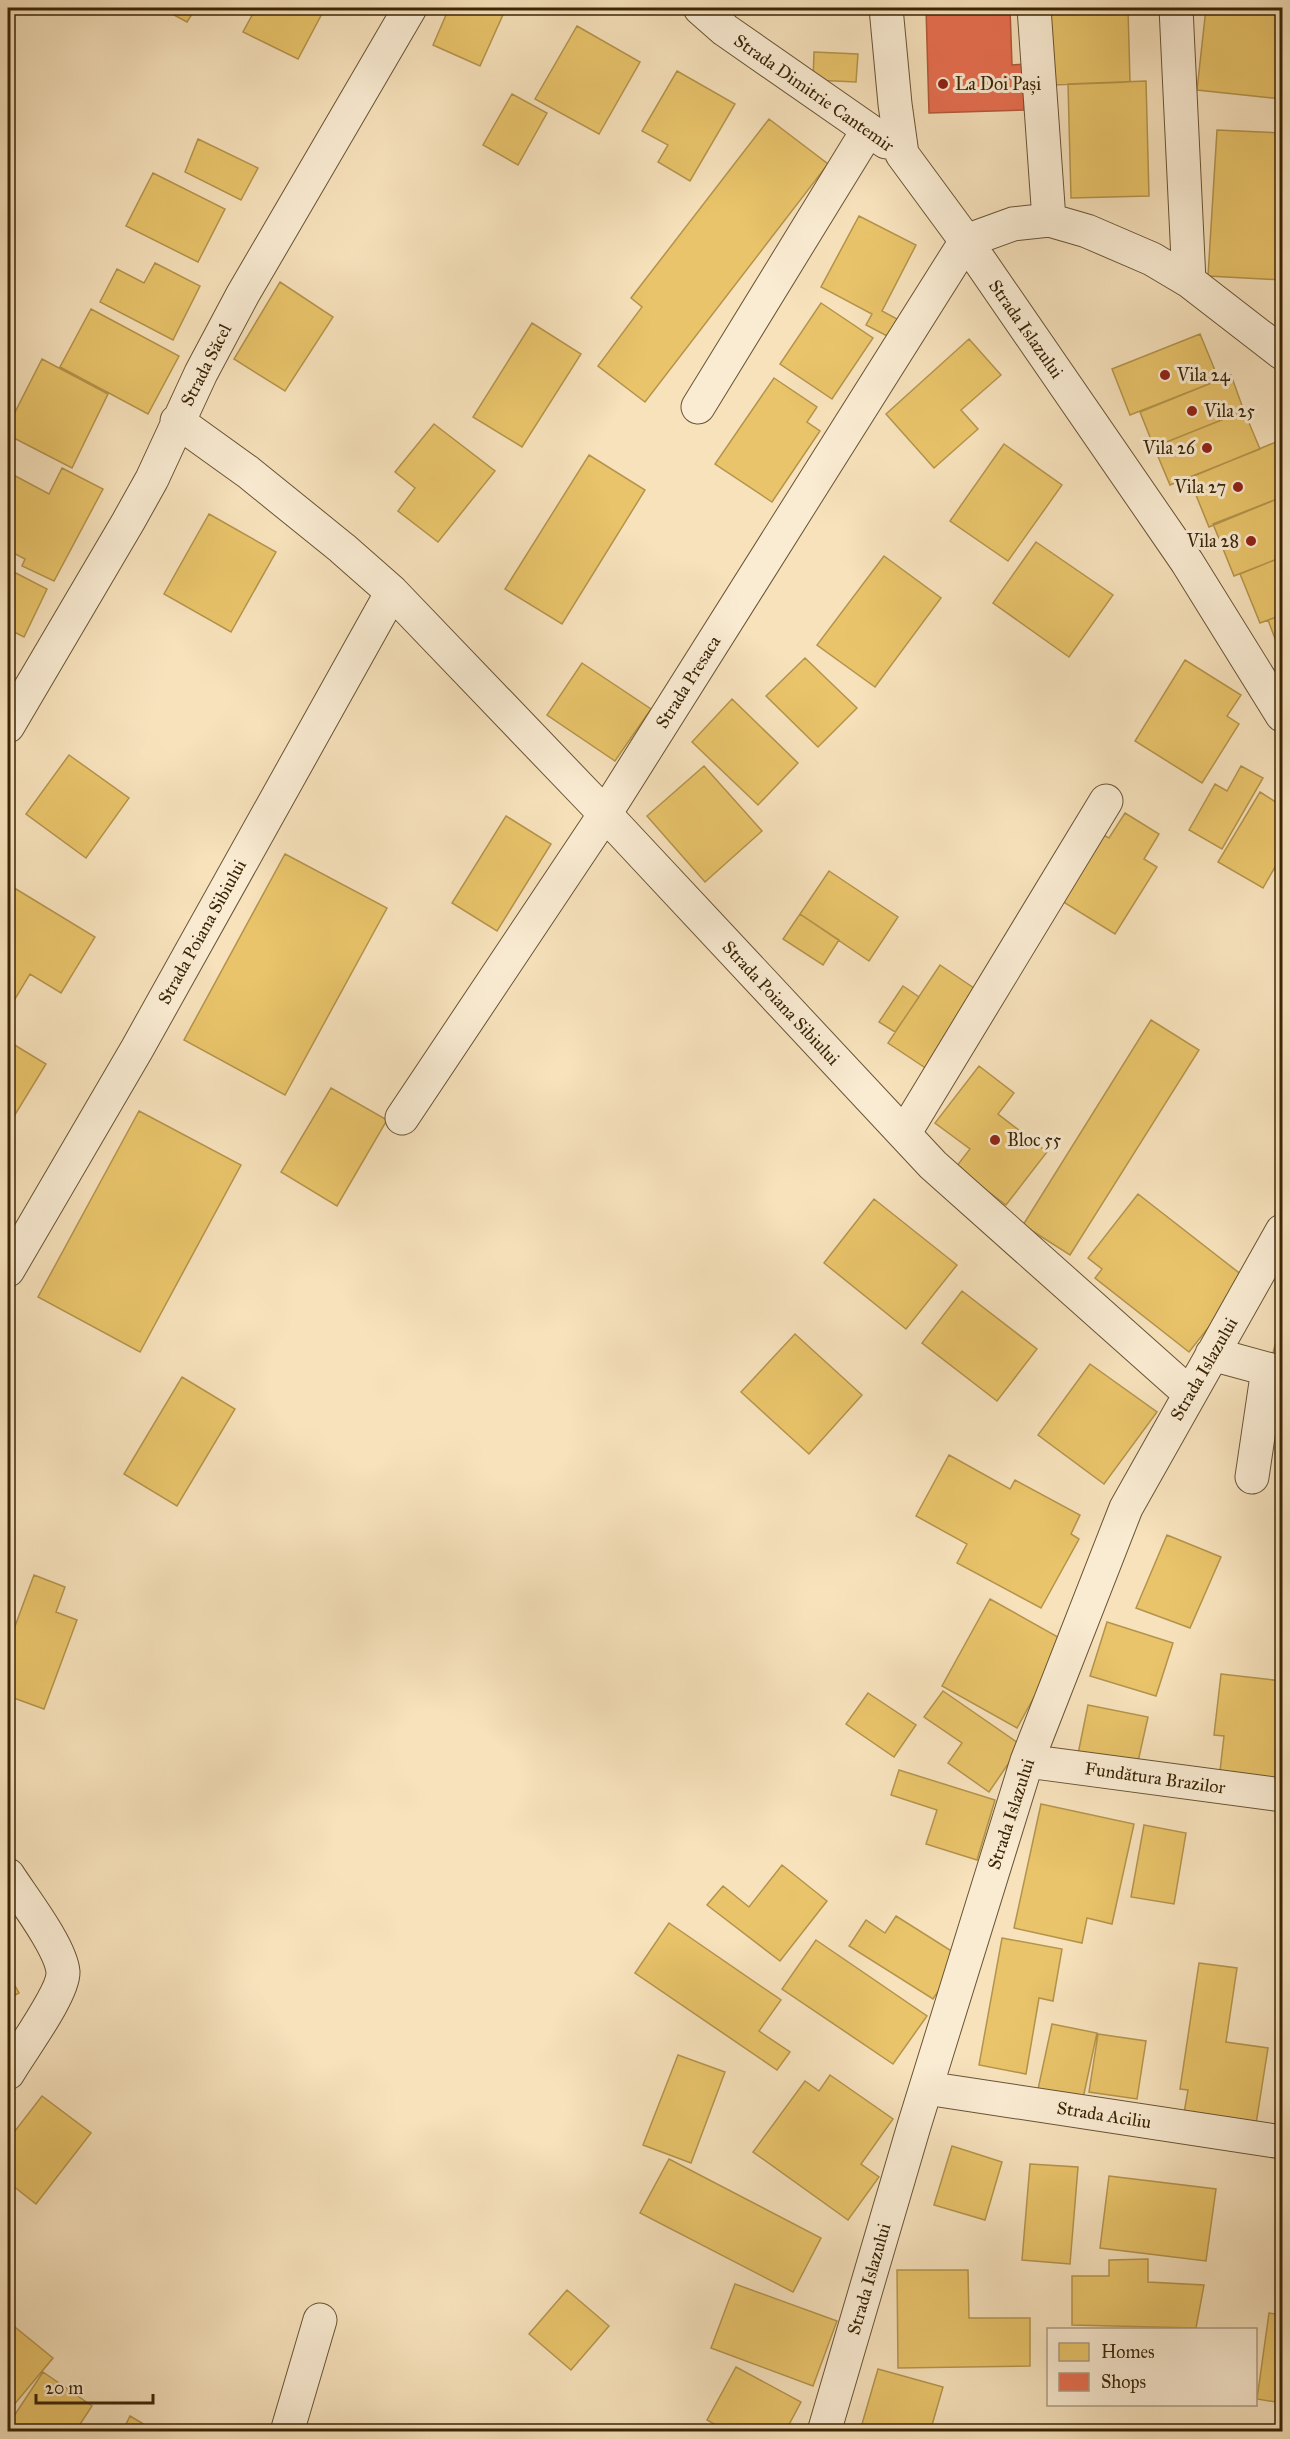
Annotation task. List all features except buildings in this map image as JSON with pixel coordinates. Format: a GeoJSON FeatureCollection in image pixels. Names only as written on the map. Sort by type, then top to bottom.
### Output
{"type":"FeatureCollection","features":[{"type":"Feature","properties":{"kind":"street","name":"Strada Săcel"},"geometry":{"type":"LineString","coordinates":[[8,726],[152,479],[177,421],[243,294],[410,8]]}},
{"type":"Feature","properties":{"kind":"street","name":"Strada Dimitrie Cantemir"},"geometry":{"type":"LineString","coordinates":[[700,8],[725,30],[902,154]]}},
{"type":"Feature","properties":{"kind":"street"},"geometry":{"type":"LineString","coordinates":[[886,8],[902,154]]}},
{"type":"Feature","properties":{"kind":"street"},"geometry":{"type":"LineString","coordinates":[[1034,8],[1049,220]]}},
{"type":"Feature","properties":{"kind":"street"},"geometry":{"type":"LineString","coordinates":[[1176,8],[1189,281]]}},
{"type":"Feature","properties":{"kind":"street"},"geometry":{"type":"LineString","coordinates":[[698,406],[868,130]]}},
{"type":"Feature","properties":{"kind":"street","name":"Strada Islazului"},"geometry":{"type":"LineString","coordinates":[[902,154],[966,241],[1187,562],[1282,715]]}},
{"type":"Feature","properties":{"kind":"street"},"geometry":{"type":"LineString","coordinates":[[966,241],[1013,224],[1049,220],[1087,231],[1152,259],[1189,281],[1282,353]]}},
{"type":"Feature","properties":{"kind":"street","name":"Strada Presaca"},"geometry":{"type":"LineString","coordinates":[[402,1118],[605,814],[966,241]]}},
{"type":"Feature","properties":{"kind":"street","name":"Strada Poiana Sibiului"},"geometry":{"type":"LineString","coordinates":[[177,421],[257,479],[392,592],[605,814],[933,1165],[1190,1393]]}},
{"type":"Feature","properties":{"kind":"street","name":"Strada Poiana Sibiului"},"geometry":{"type":"LineString","coordinates":[[8,1270],[137,1048],[392,592]]}},
{"type":"Feature","properties":{"kind":"street"},"geometry":{"type":"LineString","coordinates":[[903,1134],[1106,801]]}},
{"type":"Feature","properties":{"kind":"street","name":"Strada Islazului"},"geometry":{"type":"LineString","coordinates":[[824,2432],[926,2088],[1027,1761],[1126,1508],[1282,1231]]}},
{"type":"Feature","properties":{"kind":"street"},"geometry":{"type":"LineString","coordinates":[[1212,1354],[1275,1371],[1252,1477]]}},
{"type":"Feature","properties":{"kind":"street","name":"Fundătura Brazilor"},"geometry":{"type":"LineString","coordinates":[[1027,1761],[1282,1795]]}},
{"type":"Feature","properties":{"kind":"street"},"geometry":{"type":"LineString","coordinates":[[8,1875],[55,1947],[63,1972],[59,1990],[8,2073]]}},
{"type":"Feature","properties":{"kind":"street","name":"Strada Aciliu"},"geometry":{"type":"LineString","coordinates":[[926,2088],[1282,2142]]}},
{"type":"Feature","properties":{"kind":"street"},"geometry":{"type":"LineString","coordinates":[[287,2432],[320,2320]]}},
{"type":"Feature","properties":{"kind":"place","name":"La Doi Pași"},"geometry":{"type":"Point","coordinates":[943,84]}},
{"type":"Feature","properties":{"kind":"place","name":"Vila 24"},"geometry":{"type":"Point","coordinates":[1165,375]}},
{"type":"Feature","properties":{"kind":"place","name":"Vila 25"},"geometry":{"type":"Point","coordinates":[1192,411]}},
{"type":"Feature","properties":{"kind":"place","name":"Vila 26"},"geometry":{"type":"Point","coordinates":[1207,448]}},
{"type":"Feature","properties":{"kind":"place","name":"Vila 27"},"geometry":{"type":"Point","coordinates":[1238,487]}},
{"type":"Feature","properties":{"kind":"place","name":"Vila 28"},"geometry":{"type":"Point","coordinates":[1251,541]}},
{"type":"Feature","properties":{"kind":"place","name":"Bloc 55"},"geometry":{"type":"Point","coordinates":[995,1140]}}]}
